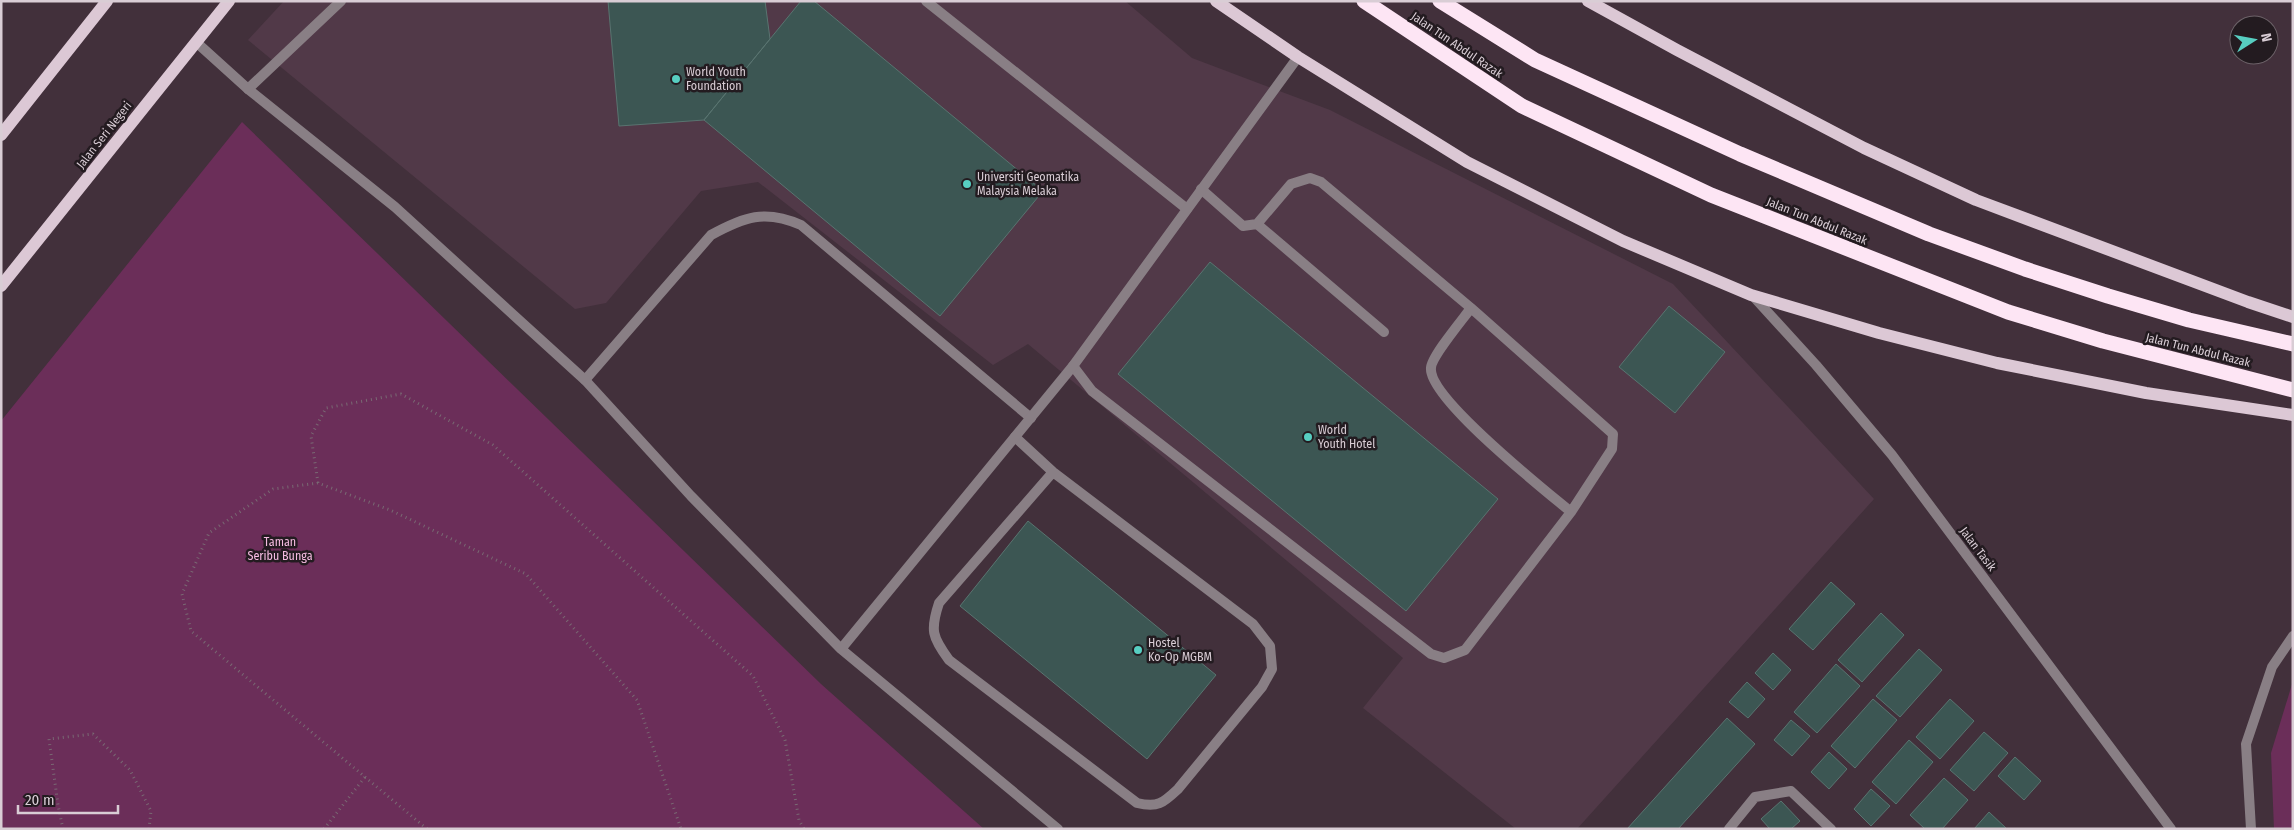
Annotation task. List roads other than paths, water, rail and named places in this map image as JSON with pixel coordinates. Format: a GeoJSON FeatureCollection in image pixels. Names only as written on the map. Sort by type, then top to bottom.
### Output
{"type":"FeatureCollection","features":[{"type":"Feature","properties":{"kind":"highway","name":"Jalan Tun Abdul Razak"},"geometry":{"type":"LineString","coordinates":[[1364,1],[1522,106],[1711,195],[2008,312],[2103,341],[2293,390]]}},
{"type":"Feature","properties":{"kind":"highway"},"geometry":{"type":"LineString","coordinates":[[1440,1],[1535,60],[1740,154],[1929,234],[2016,266],[2188,320],[2293,344]]}},
{"type":"Feature","properties":{"kind":"main road"},"geometry":{"type":"LineString","coordinates":[[1,135],[107,1]]}},
{"type":"Feature","properties":{"kind":"main road","name":"Jalan Seri Negeri"},"geometry":{"type":"LineString","coordinates":[[1,286],[229,1]]}},
{"type":"Feature","properties":{"kind":"main road"},"geometry":{"type":"LineString","coordinates":[[1216,1],[1298,57],[1467,162],[1623,241],[1752,295],[1879,333],[1997,364],[2146,393],[2293,415]]}},
{"type":"Feature","properties":{"kind":"main road"},"geometry":{"type":"LineString","coordinates":[[1588,1],[1864,148],[1976,200],[2248,302],[2293,317]]}},
{"type":"Feature","properties":{"kind":"street"},"geometry":{"type":"LineString","coordinates":[[248,89],[341,1]]}},
{"type":"Feature","properties":{"kind":"street"},"geometry":{"type":"LineString","coordinates":[[926,1],[1187,209]]}},
{"type":"Feature","properties":{"kind":"street"},"geometry":{"type":"LineString","coordinates":[[196,42],[248,89],[395,207],[585,380],[691,496],[842,649],[1058,829]]}},
{"type":"Feature","properties":{"kind":"street"},"geometry":{"type":"LineString","coordinates":[[842,649],[1073,366],[1298,57]]}},
{"type":"Feature","properties":{"kind":"street"},"geometry":{"type":"LineString","coordinates":[[1073,366],[1092,391],[1431,654],[1444,658],[1465,650],[1571,512],[1612,449],[1613,434],[1471,308],[1321,182],[1310,178],[1291,184],[1257,224],[1243,226],[1201,189]]}},
{"type":"Feature","properties":{"kind":"street"},"geometry":{"type":"LineString","coordinates":[[585,380],[711,235],[735,222],[763,216],[783,217],[800,225],[1031,418]]}},
{"type":"Feature","properties":{"kind":"street"},"geometry":{"type":"LineString","coordinates":[[1257,224],[1384,332]]}},
{"type":"Feature","properties":{"kind":"street","name":"Jalan Tasik"},"geometry":{"type":"LineString","coordinates":[[1752,295],[1816,365],[1892,455],[2171,829]]}},
{"type":"Feature","properties":{"kind":"street"},"geometry":{"type":"LineString","coordinates":[[1471,308],[1434,358],[1430,369],[1436,386],[1480,434],[1571,512]]}},
{"type":"Feature","properties":{"kind":"street"},"geometry":{"type":"LineString","coordinates":[[1015,437],[1054,472],[1253,624],[1270,646],[1272,669],[1262,687],[1178,789],[1164,802],[1150,806],[1137,803],[949,660],[937,644],[932,624],[939,603],[1054,472]]}},
{"type":"Feature","properties":{"kind":"street"},"geometry":{"type":"LineString","coordinates":[[2251,829],[2246,744],[2272,667],[2293,636]]}},
{"type":"Feature","properties":{"kind":"street"},"geometry":{"type":"LineString","coordinates":[[1729,829],[1755,797],[1791,791],[1831,829]]}},
{"type":"Feature","properties":{"kind":"place","name":"World Youth Foundation"},"geometry":{"type":"Point","coordinates":[676,79]}},
{"type":"Feature","properties":{"kind":"place","name":"Universiti Geomatika Malaysia Melaka"},"geometry":{"type":"Point","coordinates":[967,184]}},
{"type":"Feature","properties":{"kind":"place","name":"World Youth Hotel"},"geometry":{"type":"Point","coordinates":[1308,437]}},
{"type":"Feature","properties":{"kind":"place","name":"Hostel Ko-Op MGBM"},"geometry":{"type":"Point","coordinates":[1138,650]}},
{"type":"Feature","properties":{"kind":"park label","name":"Taman Seribu Bunga"},"geometry":{"type":"Point","coordinates":[280,549]}}]}
